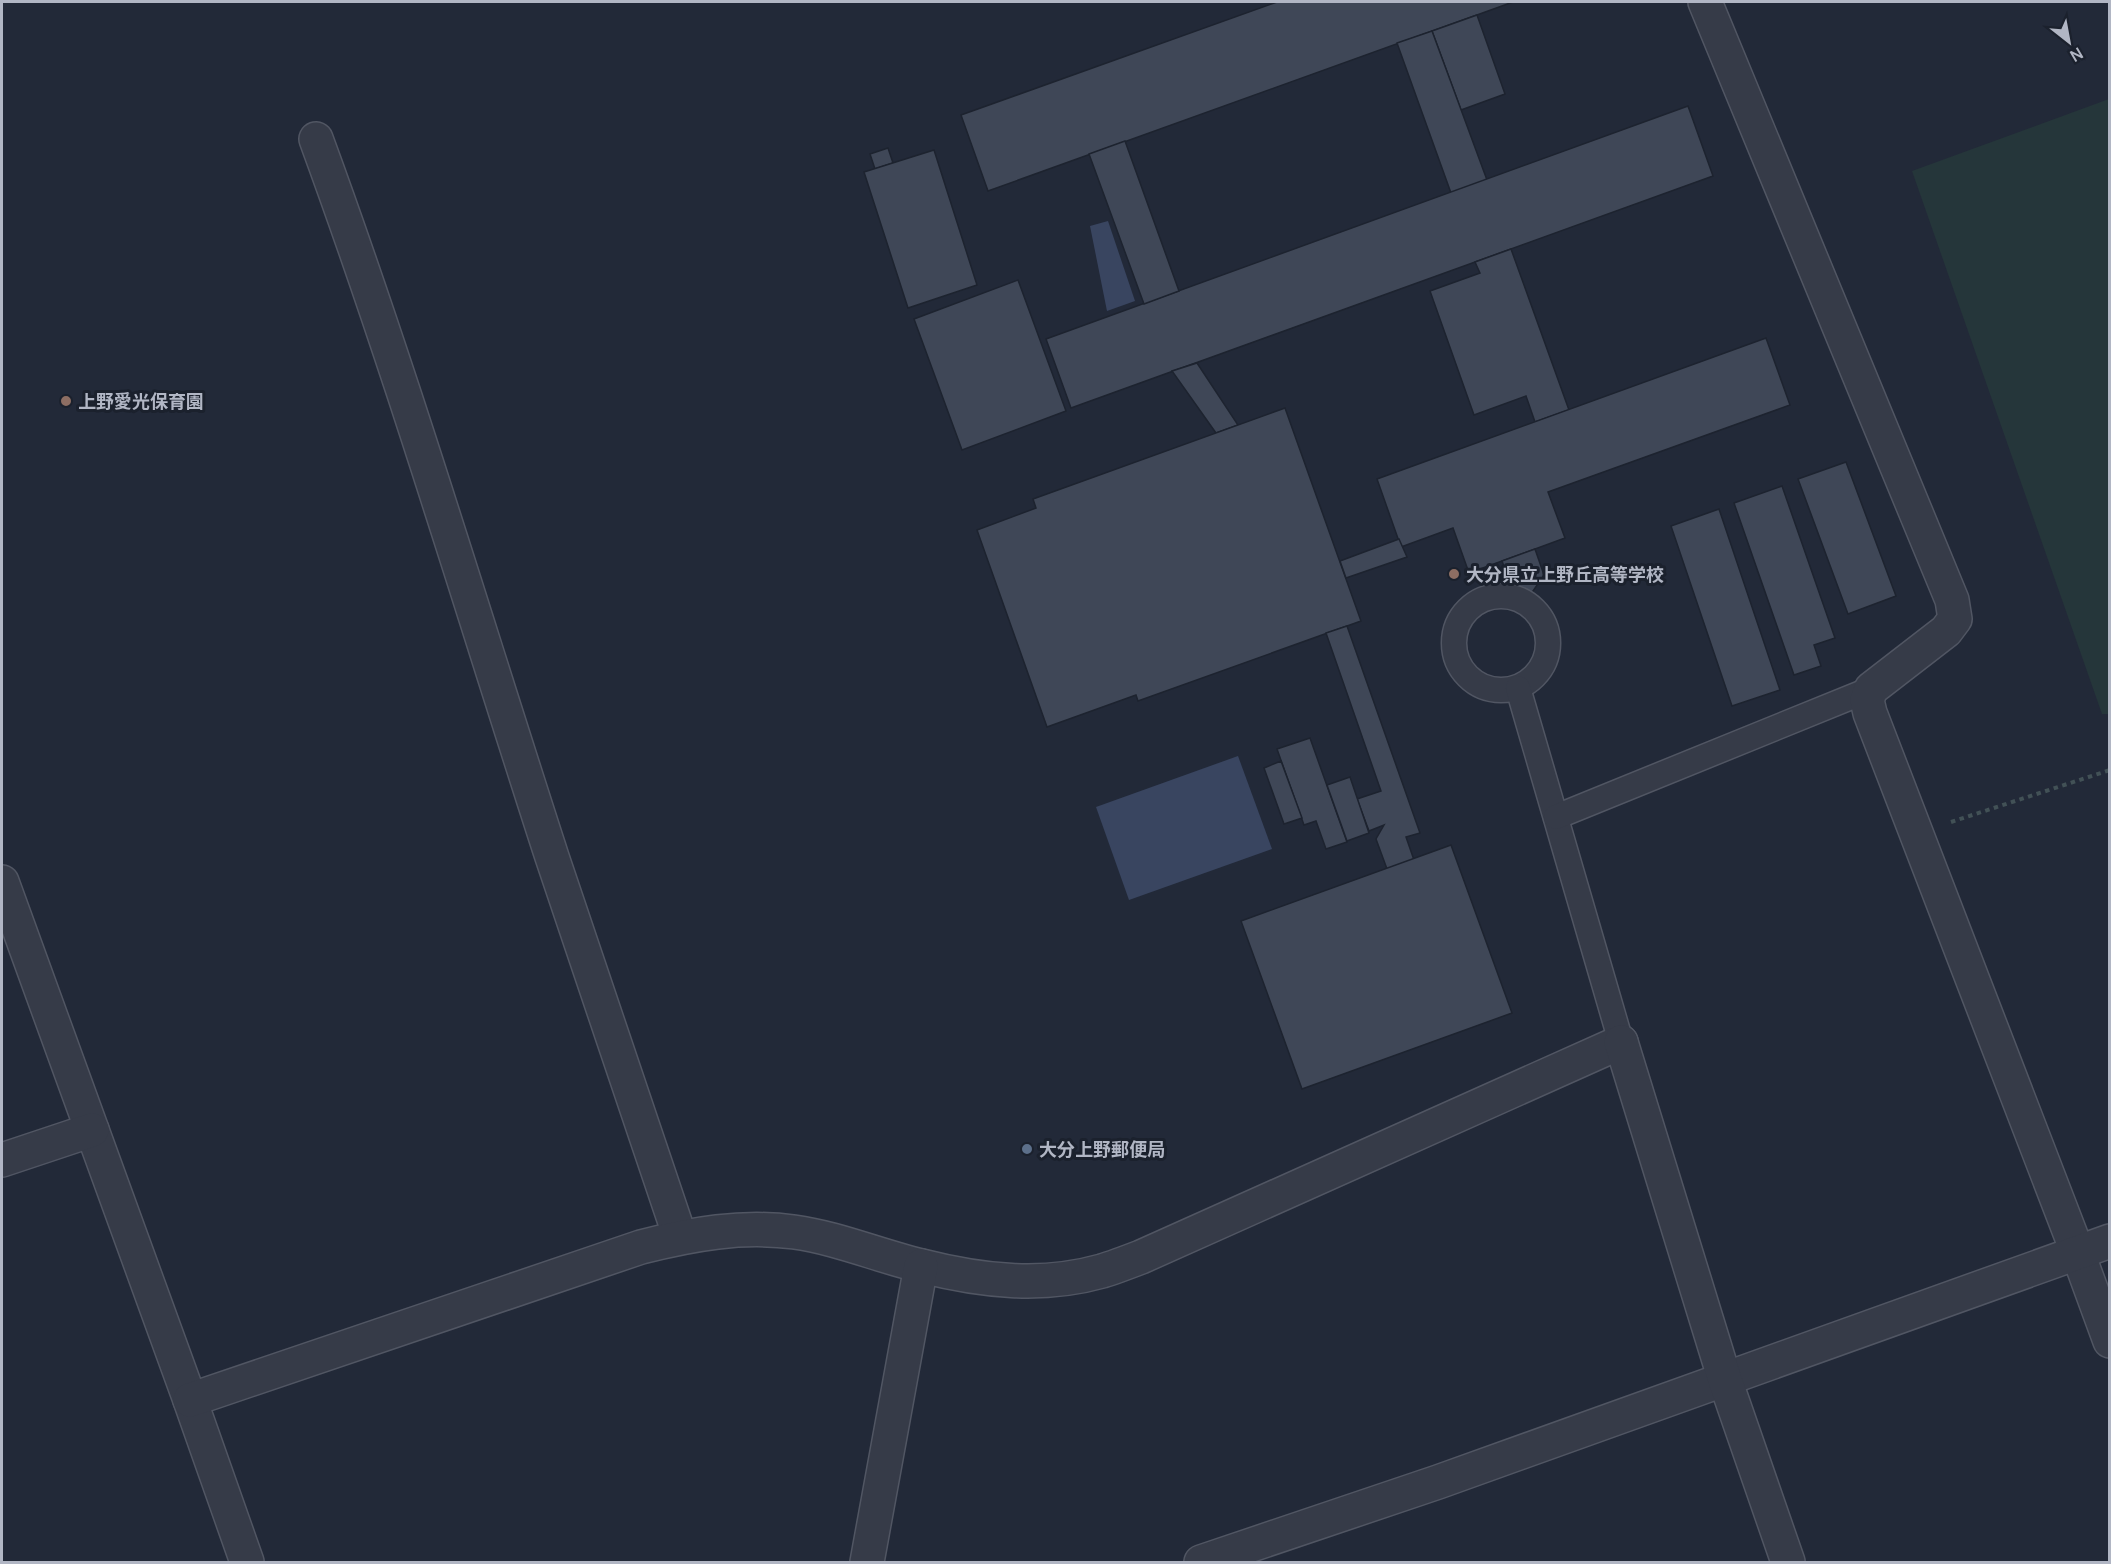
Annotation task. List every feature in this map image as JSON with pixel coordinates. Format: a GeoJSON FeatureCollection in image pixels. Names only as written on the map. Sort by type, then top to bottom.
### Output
{"type":"FeatureCollection","features":[{"type":"Feature","properties":{"kind":"street"},"geometry":{"type":"LineString","coordinates":[[1705,2],[1952,600],[1955,619],[1946,631],[1871,689],[1867,700],[2077,1251],[2109,1341]]}},
{"type":"Feature","properties":{"kind":"street"},"geometry":{"type":"LineString","coordinates":[[316,139],[411,410],[552,858],[680,1237]]}},
{"type":"Feature","properties":{"kind":"street"},"geometry":{"type":"LineString","coordinates":[[2,882],[247,1563]]}},
{"type":"Feature","properties":{"kind":"street"},"geometry":{"type":"LineString","coordinates":[[190,1400],[641,1247],[706,1233],[756,1229],[795,1232],[859,1246],[921,1266],[993,1280],[1027,1282],[1102,1271],[1141,1257],[1622,1042],[1725,1380],[1788,1563]]}},
{"type":"Feature","properties":{"kind":"street"},"geometry":{"type":"LineString","coordinates":[[2,1160],[92,1131]]}},
{"type":"Feature","properties":{"kind":"street"},"geometry":{"type":"LineString","coordinates":[[1201,1563],[1725,1380],[2109,1241]]}},
{"type":"Feature","properties":{"kind":"street"},"geometry":{"type":"LineString","coordinates":[[867,1563],[921,1266]]}},
{"type":"Feature","properties":{"kind":"lane"},"geometry":{"type":"LineString","coordinates":[[1518,688],[1622,1042]]}},
{"type":"Feature","properties":{"kind":"lane"},"geometry":{"type":"LineString","coordinates":[[1556,817],[1871,689]]}},
{"type":"Feature","properties":{"kind":"path"},"geometry":{"type":"LineString","coordinates":[[1917,834],[2109,770]]}},
{"type":"Feature","properties":{"kind":"shaded area"},"geometry":{"type":"Polygon","coordinates":[[[2109,99],[2110,714],[2102,714],[1912,171],[2109,99]]]}},
{"type":"Feature","properties":{"kind":"water"},"geometry":{"type":"Polygon","coordinates":[[[1108,221],[1135,301],[1107,311],[1090,226],[1108,221]]]}},
{"type":"Feature","properties":{"kind":"water"},"geometry":{"type":"Polygon","coordinates":[[[1238,756],[1272,849],[1129,900],[1096,807],[1238,756]]]}},
{"type":"Feature","properties":{"kind":"building"},"geometry":{"type":"Polygon","coordinates":[[[1277,2],[1513,2],[988,191],[961,115],[1277,2]]]}},
{"type":"Feature","properties":{"kind":"building"},"geometry":{"type":"Polygon","coordinates":[[[1477,15],[1505,94],[1461,110],[1432,31],[1477,15]]]}},
{"type":"Feature","properties":{"kind":"building"},"geometry":{"type":"Polygon","coordinates":[[[1432,31],[1487,180],[1451,193],[1397,43],[1432,31]]]}},
{"type":"Feature","properties":{"kind":"building"},"geometry":{"type":"Polygon","coordinates":[[[1688,106],[1713,176],[1071,408],[1046,339],[1688,106]]]}},
{"type":"Feature","properties":{"kind":"building"},"geometry":{"type":"Polygon","coordinates":[[[1125,141],[1179,291],[1144,304],[1089,154],[1125,141]]]}},
{"type":"Feature","properties":{"kind":"building"},"geometry":{"type":"Polygon","coordinates":[[[888,148],[893,163],[875,169],[870,154],[888,148]]]}},
{"type":"Feature","properties":{"kind":"building"},"geometry":{"type":"Polygon","coordinates":[[[934,150],[977,285],[908,308],[864,172],[934,150]]]}},
{"type":"Feature","properties":{"kind":"building"},"geometry":{"type":"Polygon","coordinates":[[[1511,249],[1569,410],[1535,422],[1526,396],[1474,415],[1430,291],[1480,273],[1475,262],[1511,249]]]}},
{"type":"Feature","properties":{"kind":"building"},"geometry":{"type":"Polygon","coordinates":[[[1018,280],[1066,411],[962,450],[914,319],[1018,280]]]}},
{"type":"Feature","properties":{"kind":"building"},"geometry":{"type":"Polygon","coordinates":[[[1766,338],[1790,405],[1548,492],[1565,538],[1469,573],[1453,528],[1401,547],[1377,479],[1766,338]]]}},
{"type":"Feature","properties":{"kind":"building"},"geometry":{"type":"Polygon","coordinates":[[[1197,363],[1238,425],[1216,433],[1172,371],[1197,363]]]}},
{"type":"Feature","properties":{"kind":"building"},"geometry":{"type":"Polygon","coordinates":[[[1285,408],[1361,621],[1138,701],[1136,695],[1047,727],[977,530],[1036,508],[1033,499],[1285,408]]]}},
{"type":"Feature","properties":{"kind":"building"},"geometry":{"type":"Polygon","coordinates":[[[1846,462],[1896,596],[1848,614],[1798,479],[1846,462]]]}},
{"type":"Feature","properties":{"kind":"building"},"geometry":{"type":"Polygon","coordinates":[[[1782,486],[1835,638],[1814,645],[1821,666],[1794,675],[1734,503],[1782,486]]]}},
{"type":"Feature","properties":{"kind":"building"},"geometry":{"type":"Polygon","coordinates":[[[1719,509],[1780,690],[1732,706],[1671,526],[1719,509]]]}},
{"type":"Feature","properties":{"kind":"building"},"geometry":{"type":"Polygon","coordinates":[[[1399,539],[1407,557],[1346,578],[1340,561],[1399,539]]]}},
{"type":"Feature","properties":{"kind":"building"},"geometry":{"type":"Polygon","coordinates":[[[1535,549],[1544,575],[1531,594],[1511,585],[1502,561],[1535,549]]]}},
{"type":"Feature","properties":{"kind":"building"},"geometry":{"type":"Polygon","coordinates":[[[1347,626],[1420,833],[1406,837],[1414,860],[1387,869],[1376,839],[1384,825],[1369,831],[1357,799],[1381,791],[1326,633],[1347,626]]]}},
{"type":"Feature","properties":{"kind":"building"},"geometry":{"type":"Polygon","coordinates":[[[1310,738],[1347,842],[1326,849],[1316,821],[1304,825],[1277,749],[1310,738]]]}},
{"type":"Feature","properties":{"kind":"building"},"geometry":{"type":"Polygon","coordinates":[[[1281,761],[1302,818],[1284,824],[1264,768],[1281,761]]]}},
{"type":"Feature","properties":{"kind":"building"},"geometry":{"type":"Polygon","coordinates":[[[1350,777],[1369,833],[1347,841],[1327,785],[1350,777]]]}},
{"type":"Feature","properties":{"kind":"building"},"geometry":{"type":"Polygon","coordinates":[[[1451,845],[1512,1013],[1302,1089],[1241,921],[1451,845]]]}},
{"type":"Feature","properties":{"kind":"place","name":"上野愛光保育園"},"geometry":{"type":"Point","coordinates":[66,401]}},
{"type":"Feature","properties":{"kind":"place","name":"大分県立上野丘高等学校"},"geometry":{"type":"Point","coordinates":[1454,574]}},
{"type":"Feature","properties":{"kind":"place","name":"大分上野郵便局"},"geometry":{"type":"Point","coordinates":[1027,1149]}}]}
